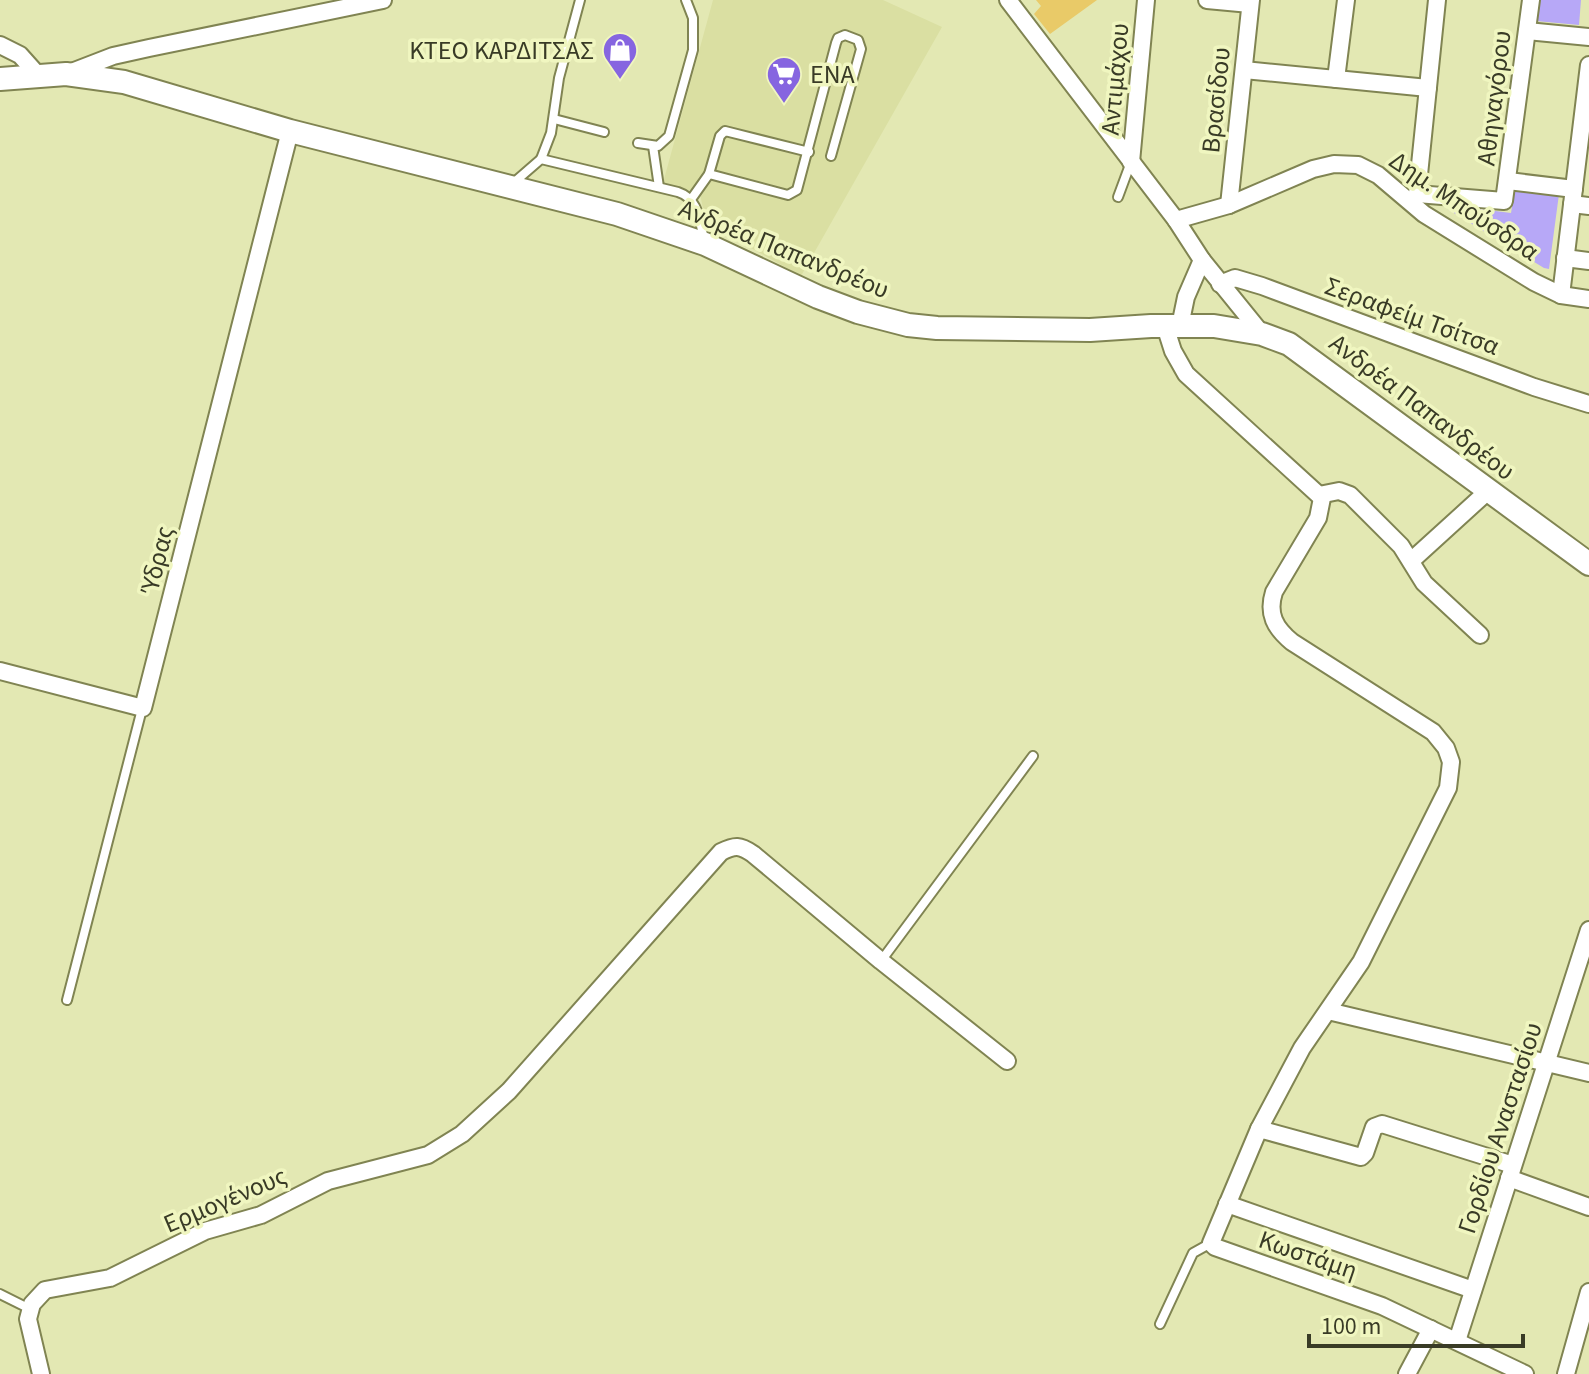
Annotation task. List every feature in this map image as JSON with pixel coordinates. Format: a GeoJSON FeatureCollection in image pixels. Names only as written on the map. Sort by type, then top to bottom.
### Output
{"type":"FeatureCollection","features":[{"type":"Feature","properties":{"kind":"main road","name":"Ανδρέα Παπανδρέου"},"geometry":{"type":"LineString","coordinates":[[0,79],[66,74],[124,82],[290,131],[617,214],[705,244],[818,297],[858,312],[908,325],[1090,330],[1214,326],[1262,334],[1289,344],[1589,564]]}},
{"type":"Feature","properties":{"kind":"street"},"geometry":{"type":"LineString","coordinates":[[287,18],[292,0]]}},
{"type":"Feature","properties":{"kind":"street"},"geometry":{"type":"LineString","coordinates":[[66,74],[113,56],[383,0]]}},
{"type":"Feature","properties":{"kind":"street"},"geometry":{"type":"LineString","coordinates":[[1008,0],[1176,220],[1220,284],[1253,319],[1262,334]]}},
{"type":"Feature","properties":{"kind":"street","name":"Αντιμάχου"},"geometry":{"type":"LineString","coordinates":[[1131,162],[1146,0]]}},
{"type":"Feature","properties":{"kind":"street"},"geometry":{"type":"LineString","coordinates":[[1207,0],[1250,2]]}},
{"type":"Feature","properties":{"kind":"street"},"geometry":{"type":"LineString","coordinates":[[1336,79],[1346,0]]}},
{"type":"Feature","properties":{"kind":"street"},"geometry":{"type":"LineString","coordinates":[[1414,199],[1437,0]]}},
{"type":"Feature","properties":{"kind":"street","name":"Αθηναγόρου"},"geometry":{"type":"LineString","coordinates":[[1414,199],[1504,201],[1531,0]]}},
{"type":"Feature","properties":{"kind":"street","name":"Βρασίδου"},"geometry":{"type":"LineString","coordinates":[[1229,205],[1250,2]]}},
{"type":"Feature","properties":{"kind":"street"},"geometry":{"type":"LineString","coordinates":[[1527,31],[1589,37]]}},
{"type":"Feature","properties":{"kind":"street"},"geometry":{"type":"LineString","coordinates":[[0,45],[20,55],[37,74]]}},
{"type":"Feature","properties":{"kind":"street"},"geometry":{"type":"LineString","coordinates":[[1561,295],[1565,258],[1578,200],[1589,65]]}},
{"type":"Feature","properties":{"kind":"street"},"geometry":{"type":"LineString","coordinates":[[1244,70],[1428,88]]}},
{"type":"Feature","properties":{"kind":"street","name":"Ύδρας"},"geometry":{"type":"LineString","coordinates":[[143,708],[290,131]]}},
{"type":"Feature","properties":{"kind":"street","name":"Δημ. Μπούσδρα"},"geometry":{"type":"LineString","coordinates":[[1176,220],[1229,205],[1313,169],[1342,164],[1358,165],[1414,199],[1520,274],[1561,295],[1589,299]]}},
{"type":"Feature","properties":{"kind":"street"},"geometry":{"type":"LineString","coordinates":[[1508,181],[1578,200]]}},
{"type":"Feature","properties":{"kind":"street"},"geometry":{"type":"LineString","coordinates":[[1565,258],[1589,261]]}},
{"type":"Feature","properties":{"kind":"street"},"geometry":{"type":"LineString","coordinates":[[1202,260],[1173,326],[1173,351],[1186,374],[1319,495],[1322,503],[1318,518],[1274,592],[1271,605],[1274,623],[1301,648],[1440,738],[1451,762],[1451,774],[1440,804],[1361,962],[1302,1048],[1259,1129],[1212,1241]]}},
{"type":"Feature","properties":{"kind":"street","name":"Σεραφείμ Τσίτσα"},"geometry":{"type":"LineString","coordinates":[[1220,284],[1235,278],[1252,282],[1534,387],[1589,404]]}},
{"type":"Feature","properties":{"kind":"street"},"geometry":{"type":"LineString","coordinates":[[1319,495],[1339,491],[1350,495],[1401,546],[1424,583],[1480,635]]}},
{"type":"Feature","properties":{"kind":"street"},"geometry":{"type":"LineString","coordinates":[[1411,561],[1488,491]]}},
{"type":"Feature","properties":{"kind":"street"},"geometry":{"type":"LineString","coordinates":[[0,671],[143,708]]}},
{"type":"Feature","properties":{"kind":"street","name":"Ερμογένους"},"geometry":{"type":"LineString","coordinates":[[30,1309],[45,1290],[118,1275],[205,1231],[261,1215],[328,1181],[428,1155],[462,1134],[509,1091],[721,852],[732,846],[742,846],[753,854],[881,961]]}},
{"type":"Feature","properties":{"kind":"street","name":"Γορδίου Αναστασίου"},"geometry":{"type":"LineString","coordinates":[[1457,1341],[1547,1062],[1584,965],[1589,930]]}},
{"type":"Feature","properties":{"kind":"street"},"geometry":{"type":"LineString","coordinates":[[881,961],[1007,1061]]}},
{"type":"Feature","properties":{"kind":"street"},"geometry":{"type":"LineString","coordinates":[[1328,1011],[1589,1073]]}},
{"type":"Feature","properties":{"kind":"street"},"geometry":{"type":"LineString","coordinates":[[1259,1129],[1361,1157],[1374,1127],[1382,1124],[1511,1172],[1589,1207]]}},
{"type":"Feature","properties":{"kind":"street"},"geometry":{"type":"LineString","coordinates":[[1227,1204],[1473,1290]]}},
{"type":"Feature","properties":{"kind":"street","name":"Κωστάμη"},"geometry":{"type":"LineString","coordinates":[[1212,1241],[1215,1247],[1382,1306],[1525,1374]]}},
{"type":"Feature","properties":{"kind":"street"},"geometry":{"type":"LineString","coordinates":[[1566,1374],[1589,1292]]}},
{"type":"Feature","properties":{"kind":"street"},"geometry":{"type":"LineString","coordinates":[[30,1309],[29,1326],[41,1374]]}},
{"type":"Feature","properties":{"kind":"street"},"geometry":{"type":"LineString","coordinates":[[1407,1374],[1431,1329]]}},
{"type":"Feature","properties":{"kind":"lane"},"geometry":{"type":"LineString","coordinates":[[509,186],[541,159],[554,119],[559,78],[580,0]]}},
{"type":"Feature","properties":{"kind":"lane"},"geometry":{"type":"LineString","coordinates":[[638,143],[662,144],[669,136],[693,50],[692,13],[686,0]]}},
{"type":"Feature","properties":{"kind":"lane"},"geometry":{"type":"LineString","coordinates":[[709,174],[791,194],[797,190],[836,43],[838,38],[845,35],[858,40],[861,49],[831,156]]}},
{"type":"Feature","properties":{"kind":"lane"},"geometry":{"type":"LineString","coordinates":[[554,119],[604,132]]}},
{"type":"Feature","properties":{"kind":"lane"},"geometry":{"type":"LineString","coordinates":[[692,198],[709,174],[720,136],[725,131],[809,152]]}},
{"type":"Feature","properties":{"kind":"lane"},"geometry":{"type":"LineString","coordinates":[[653,146],[659,187]]}},
{"type":"Feature","properties":{"kind":"lane"},"geometry":{"type":"LineString","coordinates":[[541,159],[692,198]]}},
{"type":"Feature","properties":{"kind":"lane"},"geometry":{"type":"LineString","coordinates":[[1118,197],[1131,162]]}},
{"type":"Feature","properties":{"kind":"lane"},"geometry":{"type":"LineString","coordinates":[[692,198],[705,244]]}},
{"type":"Feature","properties":{"kind":"lane","name":"Ύδρας"},"geometry":{"type":"LineString","coordinates":[[67,1000],[143,708]]}},
{"type":"Feature","properties":{"kind":"lane"},"geometry":{"type":"LineString","coordinates":[[881,961],[1033,756]]}},
{"type":"Feature","properties":{"kind":"lane"},"geometry":{"type":"LineString","coordinates":[[1160,1324],[1193,1253],[1212,1241]]}},
{"type":"Feature","properties":{"kind":"lane"},"geometry":{"type":"LineString","coordinates":[[0,1294],[30,1309]]}},
{"type":"Feature","properties":{"kind":"shaded area"},"geometry":{"type":"Polygon","coordinates":[[[713,0],[883,0],[942,27],[801,276],[706,223],[700,194],[663,183],[713,0]]]}},
{"type":"Feature","properties":{"kind":"shaded area"},"geometry":{"type":"Polygon","coordinates":[[[1538,0],[1581,0],[1579,25],[1536,21],[1538,0]]]}},
{"type":"Feature","properties":{"kind":"shaded area"},"geometry":{"type":"Polygon","coordinates":[[[1515,189],[1559,194],[1549,269],[1449,210],[1448,205],[1511,213],[1515,189]]]}},
{"type":"Feature","properties":{"kind":"building"},"geometry":{"type":"Polygon","coordinates":[[[1036,0],[1097,0],[1050,34],[1034,14],[1041,6],[1036,0]]]}},
{"type":"Feature","properties":{"kind":"place","name":"ΚΤΕΟ ΚΑΡΔΙΤΣΑΣ"},"geometry":{"type":"Point","coordinates":[620,81]}},
{"type":"Feature","properties":{"kind":"place","name":"ΕΝΑ"},"geometry":{"type":"Point","coordinates":[784,105]}}]}
